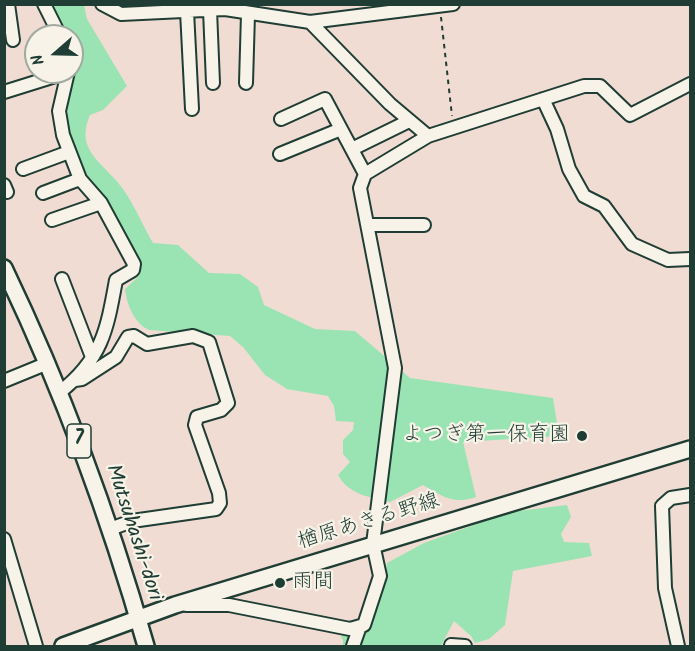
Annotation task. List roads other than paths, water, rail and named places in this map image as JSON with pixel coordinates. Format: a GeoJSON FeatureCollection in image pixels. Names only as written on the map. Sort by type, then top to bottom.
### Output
{"type":"FeatureCollection","features":[{"type":"Feature","properties":{"kind":"main road","name":"Mutsuhashi-dori"},"geometry":{"type":"LineString","coordinates":[[4,268],[60,392],[110,529],[146,646]]}},
{"type":"Feature","properties":{"kind":"main road","name":"楢原あきる野線"},"geometry":{"type":"LineString","coordinates":[[63,646],[175,605],[690,449]]}},
{"type":"Feature","properties":{"kind":"street"},"geometry":{"type":"LineString","coordinates":[[8,4],[13,40]]}},
{"type":"Feature","properties":{"kind":"street"},"geometry":{"type":"LineString","coordinates":[[44,4],[54,24]]}},
{"type":"Feature","properties":{"kind":"street"},"geometry":{"type":"LineString","coordinates":[[102,4],[121,14],[210,9],[310,22],[453,4]]}},
{"type":"Feature","properties":{"kind":"street"},"geometry":{"type":"LineString","coordinates":[[210,9],[213,83]]}},
{"type":"Feature","properties":{"kind":"street"},"geometry":{"type":"LineString","coordinates":[[187,11],[192,109]]}},
{"type":"Feature","properties":{"kind":"street"},"geometry":{"type":"LineString","coordinates":[[246,83],[248,14]]}},
{"type":"Feature","properties":{"kind":"street"},"geometry":{"type":"LineString","coordinates":[[310,22],[409,121],[428,136]]}},
{"type":"Feature","properties":{"kind":"street"},"geometry":{"type":"LineString","coordinates":[[4,92],[30,84]]}},
{"type":"Feature","properties":{"kind":"street"},"geometry":{"type":"LineString","coordinates":[[60,392],[75,380],[105,335],[116,280],[133,270],[134,264],[101,203],[80,179],[69,152],[59,111],[65,84]]}},
{"type":"Feature","properties":{"kind":"street"},"geometry":{"type":"LineString","coordinates":[[353,646],[359,629],[364,625],[373,604],[380,576],[373,544],[395,368],[360,188],[365,174],[428,136],[593,84],[600,86],[630,115],[690,84]]}},
{"type":"Feature","properties":{"kind":"street"},"geometry":{"type":"LineString","coordinates":[[281,119],[325,99],[365,174]]}},
{"type":"Feature","properties":{"kind":"street"},"geometry":{"type":"LineString","coordinates":[[543,99],[557,129],[569,169],[584,196],[604,206],[632,244],[668,260],[690,259]]}},
{"type":"Feature","properties":{"kind":"street"},"geometry":{"type":"LineString","coordinates":[[352,149],[409,121]]}},
{"type":"Feature","properties":{"kind":"street"},"geometry":{"type":"LineString","coordinates":[[280,154],[341,129]]}},
{"type":"Feature","properties":{"kind":"street"},"geometry":{"type":"LineString","coordinates":[[24,169],[69,152]]}},
{"type":"Feature","properties":{"kind":"street"},"geometry":{"type":"LineString","coordinates":[[43,193],[80,179]]}},
{"type":"Feature","properties":{"kind":"street"},"geometry":{"type":"LineString","coordinates":[[52,220],[101,203]]}},
{"type":"Feature","properties":{"kind":"street"},"geometry":{"type":"LineString","coordinates":[[369,225],[424,225]]}},
{"type":"Feature","properties":{"kind":"street"},"geometry":{"type":"LineString","coordinates":[[62,279],[92,357]]}},
{"type":"Feature","properties":{"kind":"street"},"geometry":{"type":"LineString","coordinates":[[75,380],[81,379],[116,357],[128,337],[134,336],[147,344],[193,336],[209,342],[228,403],[221,410],[197,417],[195,426],[219,493],[220,503],[216,509],[132,521],[110,529]]}},
{"type":"Feature","properties":{"kind":"street"},"geometry":{"type":"LineString","coordinates":[[4,381],[48,363]]}},
{"type":"Feature","properties":{"kind":"street"},"geometry":{"type":"LineString","coordinates":[[678,646],[665,588],[662,506],[671,498],[690,495]]}},
{"type":"Feature","properties":{"kind":"street"},"geometry":{"type":"LineString","coordinates":[[4,539],[8,561],[36,646]]}},
{"type":"Feature","properties":{"kind":"street"},"geometry":{"type":"LineString","coordinates":[[175,605],[229,605],[359,629]]}},
{"type":"Feature","properties":{"kind":"street"},"geometry":{"type":"LineString","coordinates":[[451,645],[465,646]]}},
{"type":"Feature","properties":{"kind":"place","name":"よつぎ第一保育園"},"geometry":{"type":"Point","coordinates":[582,436]}},
{"type":"Feature","properties":{"kind":"place","name":"雨間"},"geometry":{"type":"Point","coordinates":[280,583]}}]}
